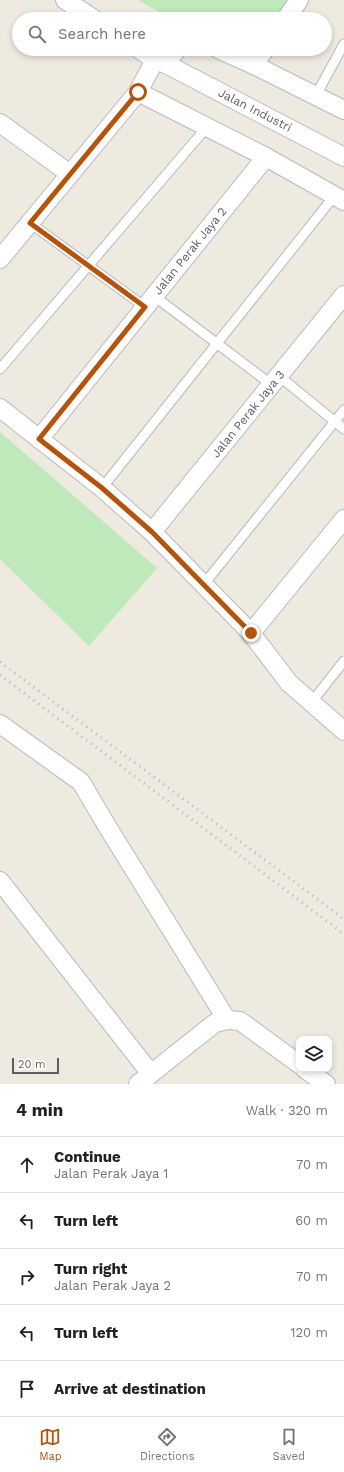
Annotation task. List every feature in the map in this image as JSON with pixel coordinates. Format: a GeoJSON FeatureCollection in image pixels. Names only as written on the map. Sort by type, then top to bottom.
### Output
{"type":"FeatureCollection","features":[{"type":"Feature","properties":{"kind":"street"},"geometry":{"type":"LineString","coordinates":[[291,12],[299,0]]}},
{"type":"Feature","properties":{"kind":"street"},"geometry":{"type":"LineString","coordinates":[[67,1],[84,12]]}},
{"type":"Feature","properties":{"kind":"street","name":"Jalan Industri"},"geometry":{"type":"LineString","coordinates":[[150,56],[342,153]]}},
{"type":"Feature","properties":{"kind":"street"},"geometry":{"type":"LineString","coordinates":[[0,259],[138,92],[160,62],[168,56]]}},
{"type":"Feature","properties":{"kind":"street"},"geometry":{"type":"LineString","coordinates":[[234,56],[344,110]]}},
{"type":"Feature","properties":{"kind":"street"},"geometry":{"type":"LineString","coordinates":[[254,65],[260,56]]}},
{"type":"Feature","properties":{"kind":"street"},"geometry":{"type":"LineString","coordinates":[[138,92],[266,157],[340,198]]}},
{"type":"Feature","properties":{"kind":"street"},"geometry":{"type":"LineString","coordinates":[[0,122],[70,174]]}},
{"type":"Feature","properties":{"kind":"street","name":"Jalan Perak Jaya 2"},"geometry":{"type":"LineString","coordinates":[[39,439],[266,157]]}},
{"type":"Feature","properties":{"kind":"street","name":"Jalan Perak Jaya 3"},"geometry":{"type":"LineString","coordinates":[[152,532],[344,295]]}},
{"type":"Feature","properties":{"kind":"street"},"geometry":{"type":"LineString","coordinates":[[0,408],[102,488],[152,532],[251,633],[289,683],[344,732]]}},
{"type":"Feature","properties":{"kind":"street"},"geometry":{"type":"LineString","coordinates":[[251,633],[344,520]]}},
{"type":"Feature","properties":{"kind":"street"},"geometry":{"type":"LineString","coordinates":[[0,724],[81,782],[228,1020]]}},
{"type":"Feature","properties":{"kind":"street"},"geometry":{"type":"LineString","coordinates":[[0,881],[144,1079],[215,1023],[228,1020],[240,1021],[296,1062]]}},
{"type":"Feature","properties":{"kind":"street"},"geometry":{"type":"LineString","coordinates":[[309,1072],[326,1084]]}},
{"type":"Feature","properties":{"kind":"lane"},"geometry":{"type":"LineString","coordinates":[[316,95],[344,44]]}},
{"type":"Feature","properties":{"kind":"lane"},"geometry":{"type":"LineString","coordinates":[[0,369],[207,127]]}},
{"type":"Feature","properties":{"kind":"lane"},"geometry":{"type":"LineString","coordinates":[[102,488],[217,343],[340,198]]}},
{"type":"Feature","properties":{"kind":"lane"},"geometry":{"type":"LineString","coordinates":[[30,223],[88,266],[150,301],[217,343],[275,380],[335,421],[344,429]]}},
{"type":"Feature","properties":{"kind":"lane"},"geometry":{"type":"LineString","coordinates":[[204,584],[344,410]]}},
{"type":"Feature","properties":{"kind":"lane"},"geometry":{"type":"LineString","coordinates":[[310,703],[344,661]]}},
{"type":"Feature","properties":{"kind":"green space"},"geometry":{"type":"Polygon","coordinates":[[[138,0],[299,0],[291,12],[159,12],[138,0]]]}},
{"type":"Feature","properties":{"kind":"green space"},"geometry":{"type":"Polygon","coordinates":[[[0,432],[157,568],[89,646],[0,559],[0,432]]]}},
{"type":"Feature","properties":{"kind":"railway"},"geometry":{"type":"LineString","coordinates":[[0,662],[344,919]]}},
{"type":"Feature","properties":{"kind":"railway"},"geometry":{"type":"LineString","coordinates":[[0,675],[344,934]]}},
{"type":"Feature","properties":{"kind":"route"},"geometry":{"type":"LineString","coordinates":[[138,92],[30,223],[145,307],[39,439],[102,488],[152,532],[251,633]]}}]}
